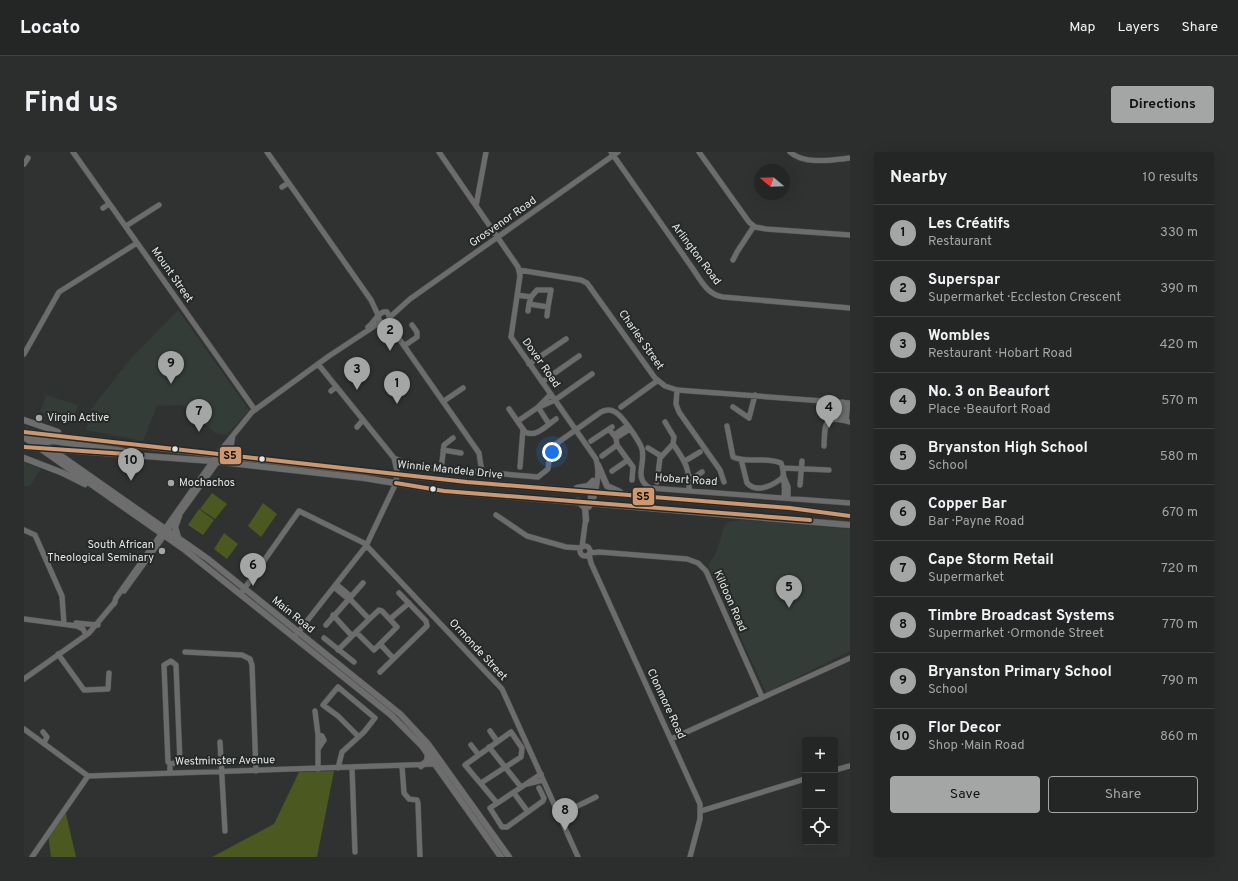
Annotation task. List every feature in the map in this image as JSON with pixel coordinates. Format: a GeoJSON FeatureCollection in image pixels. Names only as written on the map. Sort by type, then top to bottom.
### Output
{"type":"FeatureCollection","features":[{"type":"Feature","properties":{"kind":"main road"},"geometry":{"type":"LineString","coordinates":[[24,420],[74,437]]}},
{"type":"Feature","properties":{"kind":"main road","name":"Winnie Mandela Drive"},"geometry":{"type":"LineString","coordinates":[[25,433],[220,453],[235,457],[564,490],[790,508],[850,516]]}},
{"type":"Feature","properties":{"kind":"main road","name":"Main Road"},"geometry":{"type":"LineString","coordinates":[[25,433],[40,448],[103,493],[165,532],[179,538],[296,634],[391,715],[413,735],[428,753],[439,763],[509,857]]}},
{"type":"Feature","properties":{"kind":"main road"},"geometry":{"type":"LineString","coordinates":[[232,438],[230,449],[235,457]]}},
{"type":"Feature","properties":{"kind":"main road"},"geometry":{"type":"LineString","coordinates":[[24,441],[33,440],[154,456]]}},
{"type":"Feature","properties":{"kind":"main road"},"geometry":{"type":"LineString","coordinates":[[33,440],[51,449]]}},
{"type":"Feature","properties":{"kind":"main road","name":"Winnie Mandela Drive"},"geometry":{"type":"LineString","coordinates":[[24,447],[154,456],[215,462],[444,490],[578,501],[590,504],[850,525]]}},
{"type":"Feature","properties":{"kind":"main road","name":"Main Road"},"geometry":{"type":"LineString","coordinates":[[51,449],[243,591]]}},
{"type":"Feature","properties":{"kind":"main road"},"geometry":{"type":"LineString","coordinates":[[24,458],[63,472],[103,493]]}},
{"type":"Feature","properties":{"kind":"main road"},"geometry":{"type":"LineString","coordinates":[[598,467],[607,486],[624,494]]}},
{"type":"Feature","properties":{"kind":"main road"},"geometry":{"type":"LineString","coordinates":[[564,490],[586,487],[594,481]]}},
{"type":"Feature","properties":{"kind":"main road"},"geometry":{"type":"LineString","coordinates":[[578,501],[585,508],[586,520]]}},
{"type":"Feature","properties":{"kind":"main road"},"geometry":{"type":"LineString","coordinates":[[179,516],[175,527],[179,538]]}},
{"type":"Feature","properties":{"kind":"main road","name":"Main Road"},"geometry":{"type":"LineString","coordinates":[[296,634],[400,714],[425,740],[501,857]]}},
{"type":"Feature","properties":{"kind":"main road"},"geometry":{"type":"LineString","coordinates":[[421,766],[426,761],[428,753]]}},
{"type":"Feature","properties":{"kind":"street","name":"Mount Street"},"geometry":{"type":"LineString","coordinates":[[73,152],[85,174],[127,228],[255,410]]}},
{"type":"Feature","properties":{"kind":"street"},"geometry":{"type":"LineString","coordinates":[[267,152],[370,300],[379,320],[387,321]]}},
{"type":"Feature","properties":{"kind":"street"},"geometry":{"type":"LineString","coordinates":[[439,152],[519,270]]}},
{"type":"Feature","properties":{"kind":"street"},"geometry":{"type":"LineString","coordinates":[[476,206],[486,152]]}},
{"type":"Feature","properties":{"kind":"street"},"geometry":{"type":"LineString","coordinates":[[699,152],[745,217],[754,226],[766,229],[850,235]]}},
{"type":"Feature","properties":{"kind":"street"},"geometry":{"type":"LineString","coordinates":[[790,152],[797,157],[811,159],[834,160],[850,158]]}},
{"type":"Feature","properties":{"kind":"street","name":"Grosvenor Road"},"geometry":{"type":"LineString","coordinates":[[335,353],[339,347],[373,323],[384,311],[390,311],[399,307],[614,153]]}},
{"type":"Feature","properties":{"kind":"street","name":"Arlington Road"},"geometry":{"type":"LineString","coordinates":[[614,153],[706,288],[714,295],[723,298],[850,308]]}},
{"type":"Feature","properties":{"kind":"street"},"geometry":{"type":"LineString","coordinates":[[24,164],[28,158]]}},
{"type":"Feature","properties":{"kind":"street"},"geometry":{"type":"LineString","coordinates":[[282,187],[288,182]]}},
{"type":"Feature","properties":{"kind":"street"},"geometry":{"type":"LineString","coordinates":[[103,208],[109,204]]}},
{"type":"Feature","properties":{"kind":"street"},"geometry":{"type":"LineString","coordinates":[[127,228],[159,205]]}},
{"type":"Feature","properties":{"kind":"street"},"geometry":{"type":"LineString","coordinates":[[734,260],[737,252],[754,226]]}},
{"type":"Feature","properties":{"kind":"street"},"geometry":{"type":"LineString","coordinates":[[24,354],[57,294],[62,289],[137,243]]}},
{"type":"Feature","properties":{"kind":"street","name":"Dover Road"},"geometry":{"type":"LineString","coordinates":[[519,270],[511,337],[595,456],[598,467]]}},
{"type":"Feature","properties":{"kind":"street","name":"Charles Street"},"geometry":{"type":"LineString","coordinates":[[519,270],[575,279],[587,283],[657,381],[665,386],[677,390],[847,403]]}},
{"type":"Feature","properties":{"kind":"street"},"geometry":{"type":"LineString","coordinates":[[528,311],[531,297],[537,290],[551,290],[547,316]]}},
{"type":"Feature","properties":{"kind":"street"},"geometry":{"type":"LineString","coordinates":[[517,294],[531,297]]}},
{"type":"Feature","properties":{"kind":"street"},"geometry":{"type":"LineString","coordinates":[[370,300],[384,311],[387,321],[393,330],[479,453],[482,473]]}},
{"type":"Feature","properties":{"kind":"street"},"geometry":{"type":"LineString","coordinates":[[530,304],[548,307]]}},
{"type":"Feature","properties":{"kind":"street","name":"Grosvenor Road"},"geometry":{"type":"LineString","coordinates":[[165,532],[179,516],[220,453],[255,410],[318,364],[376,325],[387,321],[399,307]]}},
{"type":"Feature","properties":{"kind":"street"},"geometry":{"type":"LineString","coordinates":[[404,346],[416,337],[417,332],[412,325]]}},
{"type":"Feature","properties":{"kind":"street"},"geometry":{"type":"LineString","coordinates":[[529,364],[566,339]]}},
{"type":"Feature","properties":{"kind":"street"},"geometry":{"type":"LineString","coordinates":[[542,382],[579,356]]}},
{"type":"Feature","properties":{"kind":"street","name":"Hobart Road"},"geometry":{"type":"LineString","coordinates":[[318,364],[394,458],[411,466],[441,470],[534,477],[542,475],[548,469],[550,452],[553,446],[601,412],[609,410],[616,412],[642,450],[640,475],[644,484],[650,488],[850,503]]}},
{"type":"Feature","properties":{"kind":"street"},"geometry":{"type":"LineString","coordinates":[[518,421],[538,408],[555,400],[592,374]]}},
{"type":"Feature","properties":{"kind":"street"},"geometry":{"type":"LineString","coordinates":[[621,407],[657,381]]}},
{"type":"Feature","properties":{"kind":"street"},"geometry":{"type":"LineString","coordinates":[[331,392],[336,387]]}},
{"type":"Feature","properties":{"kind":"street"},"geometry":{"type":"LineString","coordinates":[[444,401],[464,388]]}},
{"type":"Feature","properties":{"kind":"street"},"geometry":{"type":"LineString","coordinates":[[677,390],[676,404],[679,412],[720,470],[724,482]]}},
{"type":"Feature","properties":{"kind":"street"},"geometry":{"type":"LineString","coordinates":[[538,408],[551,394]]}},
{"type":"Feature","properties":{"kind":"street"},"geometry":{"type":"LineString","coordinates":[[733,407],[749,418],[755,395]]}},
{"type":"Feature","properties":{"kind":"street"},"geometry":{"type":"LineString","coordinates":[[824,446],[826,422],[830,420],[846,421],[847,403]]}},
{"type":"Feature","properties":{"kind":"street"},"geometry":{"type":"LineString","coordinates":[[538,408],[549,424]]}},
{"type":"Feature","properties":{"kind":"street"},"geometry":{"type":"LineString","coordinates":[[509,409],[527,433],[534,434],[556,419]]}},
{"type":"Feature","properties":{"kind":"street"},"geometry":{"type":"LineString","coordinates":[[356,427],[363,420]]}},
{"type":"Feature","properties":{"kind":"street"},"geometry":{"type":"LineString","coordinates":[[657,482],[661,456],[673,444],[674,437],[664,422]]}},
{"type":"Feature","properties":{"kind":"street"},"geometry":{"type":"LineString","coordinates":[[727,426],[732,455],[741,459],[780,462],[783,468],[786,498]]}},
{"type":"Feature","properties":{"kind":"street"},"geometry":{"type":"LineString","coordinates":[[591,441],[611,428],[617,444],[633,469],[632,480]]}},
{"type":"Feature","properties":{"kind":"street"},"geometry":{"type":"LineString","coordinates":[[615,437],[628,428]]}},
{"type":"Feature","properties":{"kind":"street"},"geometry":{"type":"LineString","coordinates":[[520,467],[523,429]]}},
{"type":"Feature","properties":{"kind":"street"},"geometry":{"type":"LineString","coordinates":[[441,470],[445,444],[453,438]]}},
{"type":"Feature","properties":{"kind":"street"},"geometry":{"type":"LineString","coordinates":[[602,456],[617,444]]}},
{"type":"Feature","properties":{"kind":"street"},"geometry":{"type":"LineString","coordinates":[[673,444],[685,461],[687,490]]}},
{"type":"Feature","properties":{"kind":"street"},"geometry":{"type":"LineString","coordinates":[[648,448],[661,456]]}},
{"type":"Feature","properties":{"kind":"street"},"geometry":{"type":"LineString","coordinates":[[443,450],[461,453]]}},
{"type":"Feature","properties":{"kind":"street"},"geometry":{"type":"LineString","coordinates":[[685,461],[700,452]]}},
{"type":"Feature","properties":{"kind":"street"},"geometry":{"type":"LineString","coordinates":[[296,634],[366,546],[394,483],[394,458]]}},
{"type":"Feature","properties":{"kind":"street"},"geometry":{"type":"LineString","coordinates":[[741,459],[747,483],[750,486],[767,487],[783,476]]}},
{"type":"Feature","properties":{"kind":"street"},"geometry":{"type":"LineString","coordinates":[[612,471],[628,460]]}},
{"type":"Feature","properties":{"kind":"street"},"geometry":{"type":"LineString","coordinates":[[800,485],[802,461]]}},
{"type":"Feature","properties":{"kind":"street","name":"Grosvenor Road"},"geometry":{"type":"LineString","coordinates":[[24,679],[88,634],[98,625],[215,462]]}},
{"type":"Feature","properties":{"kind":"street"},"geometry":{"type":"LineString","coordinates":[[585,550],[583,533],[598,467]]}},
{"type":"Feature","properties":{"kind":"street"},"geometry":{"type":"LineString","coordinates":[[592,492],[598,467]]}},
{"type":"Feature","properties":{"kind":"street"},"geometry":{"type":"LineString","coordinates":[[783,468],[801,468],[816,471],[829,470]]}},
{"type":"Feature","properties":{"kind":"street"},"geometry":{"type":"LineString","coordinates":[[687,476],[695,477],[702,472]]}},
{"type":"Feature","properties":{"kind":"street","name":"Ormonde Street"},"geometry":{"type":"LineString","coordinates":[[243,591],[299,511],[363,542],[499,686],[541,774],[578,857]]}},
{"type":"Feature","properties":{"kind":"street","name":"Kildoon Road"},"geometry":{"type":"LineString","coordinates":[[496,515],[527,536],[574,548],[599,552],[687,559],[701,565],[706,571],[762,697]]}},
{"type":"Feature","properties":{"kind":"street"},"geometry":{"type":"LineString","coordinates":[[24,530],[35,535],[57,583],[63,600],[64,622]]}},
{"type":"Feature","properties":{"kind":"street","name":"Clonmore Road"},"geometry":{"type":"LineString","coordinates":[[585,550],[699,801],[701,811],[700,819],[690,857]]}},
{"type":"Feature","properties":{"kind":"street"},"geometry":{"type":"LineString","coordinates":[[326,625],[363,583]]}},
{"type":"Feature","properties":{"kind":"street"},"geometry":{"type":"LineString","coordinates":[[335,585],[369,619]]}},
{"type":"Feature","properties":{"kind":"street"},"geometry":{"type":"LineString","coordinates":[[380,672],[428,625],[399,593]]}},
{"type":"Feature","properties":{"kind":"street"},"geometry":{"type":"LineString","coordinates":[[390,619],[408,603]]}},
{"type":"Feature","properties":{"kind":"street"},"geometry":{"type":"LineString","coordinates":[[333,616],[354,634],[374,650],[397,629],[390,619],[380,610],[369,619],[354,634],[338,650]]}},
{"type":"Feature","properties":{"kind":"street"},"geometry":{"type":"LineString","coordinates":[[24,620],[98,625]]}},
{"type":"Feature","properties":{"kind":"street"},"geometry":{"type":"LineString","coordinates":[[64,622],[79,626],[88,634]]}},
{"type":"Feature","properties":{"kind":"street"},"geometry":{"type":"LineString","coordinates":[[83,624],[88,634]]}},
{"type":"Feature","properties":{"kind":"street"},"geometry":{"type":"LineString","coordinates":[[324,638],[354,662]]}},
{"type":"Feature","properties":{"kind":"street"},"geometry":{"type":"LineString","coordinates":[[381,645],[394,658]]}},
{"type":"Feature","properties":{"kind":"street"},"geometry":{"type":"LineString","coordinates":[[185,652],[242,654],[250,659],[252,665],[256,771]]}},
{"type":"Feature","properties":{"kind":"street"},"geometry":{"type":"LineString","coordinates":[[58,654],[84,690],[108,689],[109,673]]}},
{"type":"Feature","properties":{"kind":"street"},"geometry":{"type":"LineString","coordinates":[[671,739],[762,697],[784,690],[850,658]]}},
{"type":"Feature","properties":{"kind":"street"},"geometry":{"type":"LineString","coordinates":[[170,764],[180,762],[176,665],[171,661],[164,665],[168,762],[170,764],[170,772]]}},
{"type":"Feature","properties":{"kind":"street"},"geometry":{"type":"LineString","coordinates":[[338,768],[339,760],[347,752],[351,744],[358,736],[366,730],[374,717],[337,687],[323,705],[338,716],[358,736]]}},
{"type":"Feature","properties":{"kind":"street"},"geometry":{"type":"LineString","coordinates":[[315,711],[318,736],[322,736],[324,740],[318,749],[318,769]]}},
{"type":"Feature","properties":{"kind":"street"},"geometry":{"type":"LineString","coordinates":[[24,729],[88,776],[32,857]]}},
{"type":"Feature","properties":{"kind":"street"},"geometry":{"type":"LineString","coordinates":[[490,731],[497,741]]}},
{"type":"Feature","properties":{"kind":"street"},"geometry":{"type":"LineString","coordinates":[[43,732],[47,737],[44,743]]}},
{"type":"Feature","properties":{"kind":"street"},"geometry":{"type":"LineString","coordinates":[[482,783],[521,757],[522,748],[511,732],[478,754],[465,765],[482,783],[497,803]]}},
{"type":"Feature","properties":{"kind":"street"},"geometry":{"type":"LineString","coordinates":[[220,742],[224,831]]}},
{"type":"Feature","properties":{"kind":"street"},"geometry":{"type":"LineString","coordinates":[[471,745],[478,754]]}},
{"type":"Feature","properties":{"kind":"street"},"geometry":{"type":"LineString","coordinates":[[489,747],[501,764],[506,767],[521,787]]}},
{"type":"Feature","properties":{"kind":"street","name":"Westminster Avenue"},"geometry":{"type":"LineString","coordinates":[[88,776],[170,772],[222,772],[421,766],[439,763]]}},
{"type":"Feature","properties":{"kind":"street"},"geometry":{"type":"LineString","coordinates":[[176,764],[176,772]]}},
{"type":"Feature","properties":{"kind":"street"},"geometry":{"type":"LineString","coordinates":[[402,766],[404,793],[409,798],[417,800],[418,803],[420,857]]}},
{"type":"Feature","properties":{"kind":"street"},"geometry":{"type":"LineString","coordinates":[[838,769],[850,766]]}},
{"type":"Feature","properties":{"kind":"street"},"geometry":{"type":"LineString","coordinates":[[352,768],[355,852]]}},
{"type":"Feature","properties":{"kind":"street"},"geometry":{"type":"LineString","coordinates":[[539,788],[544,800],[505,828],[490,809],[541,774]]}},
{"type":"Feature","properties":{"kind":"street"},"geometry":{"type":"LineString","coordinates":[[527,784],[543,780]]}},
{"type":"Feature","properties":{"kind":"street"},"geometry":{"type":"LineString","coordinates":[[701,811],[766,793],[802,780]]}},
{"type":"Feature","properties":{"kind":"street"},"geometry":{"type":"LineString","coordinates":[[514,792],[528,812]]}},
{"type":"Feature","properties":{"kind":"street"},"geometry":{"type":"LineString","coordinates":[[559,816],[596,797]]}},
{"type":"Feature","properties":{"kind":"street"},"geometry":{"type":"LineString","coordinates":[[699,801],[710,808]]}},
{"type":"Feature","properties":{"kind":"street"},"geometry":{"type":"LineString","coordinates":[[700,819],[710,808]]}},
{"type":"Feature","properties":{"kind":"shaded area"},"geometry":{"type":"Polygon","coordinates":[[[178,310],[249,410],[227,435],[215,433],[183,405],[157,406],[143,441],[86,430],[91,409],[128,362],[178,310]]]}},
{"type":"Feature","properties":{"kind":"shaded area"},"geometry":{"type":"Polygon","coordinates":[[[46,395],[78,405],[73,422],[40,412],[46,395]]]}},
{"type":"Feature","properties":{"kind":"shaded area"},"geometry":{"type":"Polygon","coordinates":[[[24,462],[41,469],[30,486],[24,486],[24,462]]]}},
{"type":"Feature","properties":{"kind":"shaded area"},"geometry":{"type":"Polygon","coordinates":[[[743,520],[850,529],[850,651],[766,693],[708,565],[716,553],[724,527],[728,522],[743,520]]]}},
{"type":"Feature","properties":{"kind":"green space"},"geometry":{"type":"Polygon","coordinates":[[[212,493],[227,504],[215,519],[200,509],[212,493]]]}},
{"type":"Feature","properties":{"kind":"green space"},"geometry":{"type":"Polygon","coordinates":[[[263,503],[277,514],[261,537],[248,526],[263,503]]]}},
{"type":"Feature","properties":{"kind":"green space"},"geometry":{"type":"Polygon","coordinates":[[[199,509],[214,520],[203,535],[188,525],[199,509]]]}},
{"type":"Feature","properties":{"kind":"green space"},"geometry":{"type":"Polygon","coordinates":[[[224,533],[238,544],[227,559],[214,549],[224,533]]]}},
{"type":"Feature","properties":{"kind":"green space"},"geometry":{"type":"Polygon","coordinates":[[[334,771],[317,857],[212,857],[274,824],[299,772],[334,771]]]}},
{"type":"Feature","properties":{"kind":"green space"},"geometry":{"type":"Polygon","coordinates":[[[65,810],[76,857],[51,857],[48,834],[65,810]]]}},
{"type":"Feature","properties":{"kind":"transit line","name":"S5"},"geometry":{"type":"LineString","coordinates":[[24,432],[467,482],[790,508],[850,516]]}},
{"type":"Feature","properties":{"kind":"transit line","name":"S5"},"geometry":{"type":"LineString","coordinates":[[24,447],[141,455]]}},
{"type":"Feature","properties":{"kind":"transit line","name":"S5"},"geometry":{"type":"LineString","coordinates":[[396,483],[444,491],[810,520]]}},
{"type":"Feature","properties":{"kind":"place","name":"Superspar"},"geometry":{"type":"Point","coordinates":[390,351]}},
{"type":"Feature","properties":{"kind":"place","name":"Bryanston Primary School"},"geometry":{"type":"Point","coordinates":[171,384]}},
{"type":"Feature","properties":{"kind":"place","name":"Wombles"},"geometry":{"type":"Point","coordinates":[357,390]}},
{"type":"Feature","properties":{"kind":"place","name":"Les Créatifs"},"geometry":{"type":"Point","coordinates":[397,404]}},
{"type":"Feature","properties":{"kind":"place","name":"Virgin Active"},"geometry":{"type":"Point","coordinates":[39,418]}},
{"type":"Feature","properties":{"kind":"place","name":"No. 3 on Beaufort"},"geometry":{"type":"Point","coordinates":[829,428]}},
{"type":"Feature","properties":{"kind":"place","name":"Cape Storm Retail"},"geometry":{"type":"Point","coordinates":[199,432]}},
{"type":"Feature","properties":{"kind":"place","name":"Flor Decor"},"geometry":{"type":"Point","coordinates":[131,481]}},
{"type":"Feature","properties":{"kind":"place","name":"Mochachos"},"geometry":{"type":"Point","coordinates":[171,483]}},
{"type":"Feature","properties":{"kind":"place","name":"South African Theological Seminary"},"geometry":{"type":"Point","coordinates":[162,551]}},
{"type":"Feature","properties":{"kind":"place","name":"Copper Bar"},"geometry":{"type":"Point","coordinates":[253,586]}},
{"type":"Feature","properties":{"kind":"place","name":"Bryanston High School"},"geometry":{"type":"Point","coordinates":[789,608]}},
{"type":"Feature","properties":{"kind":"place","name":"Timbre Broadcast Systems"},"geometry":{"type":"Point","coordinates":[565,831]}}]}
